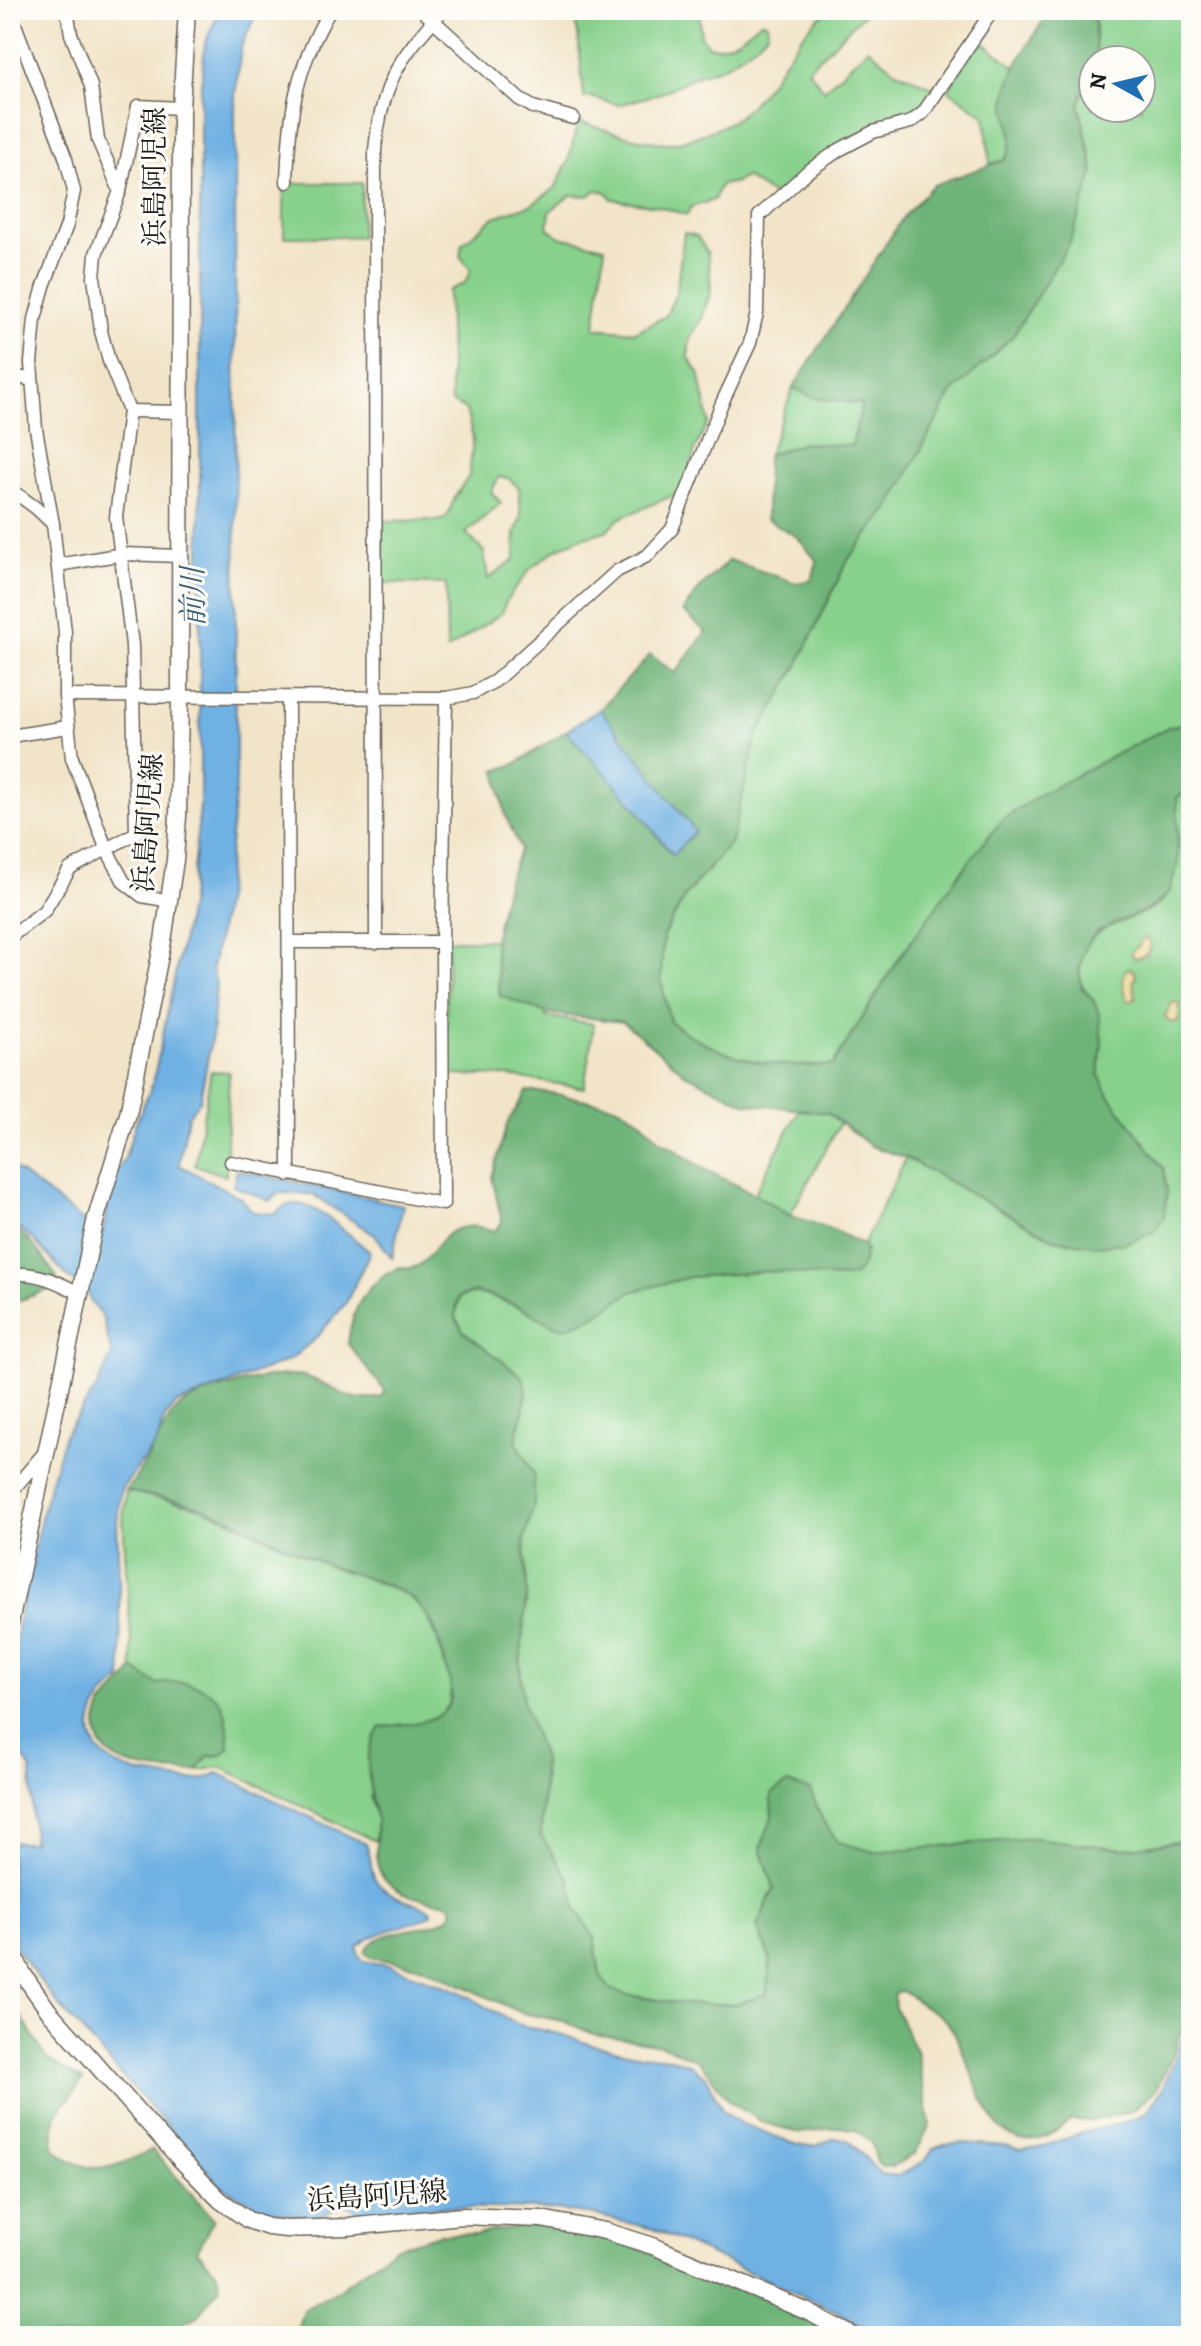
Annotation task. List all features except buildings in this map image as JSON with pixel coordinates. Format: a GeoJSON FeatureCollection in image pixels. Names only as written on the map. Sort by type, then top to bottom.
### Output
{"type":"FeatureCollection","features":[{"type":"Feature","properties":{"kind":"main road","name":"浜島阿児線"},"geometry":{"type":"LineString","coordinates":[[10,1623],[96,1218],[128,1114],[170,901],[185,698],[180,556],[181,108],[187,10]]}},
{"type":"Feature","properties":{"kind":"main road","name":"浜島阿児線"},"geometry":{"type":"LineString","coordinates":[[10,1947],[23,1974],[48,2010],[189,2168],[220,2200],[248,2220],[287,2229],[347,2227],[462,2216],[541,2219],[605,2231],[667,2252],[808,2312],[854,2336]]}},
{"type":"Feature","properties":{"kind":"street"},"geometry":{"type":"LineString","coordinates":[[67,10],[71,34],[91,86],[98,140],[120,191]]}},
{"type":"Feature","properties":{"kind":"street"},"geometry":{"type":"LineString","coordinates":[[287,182],[289,130],[295,92],[304,59],[330,10]]}},
{"type":"Feature","properties":{"kind":"street"},"geometry":{"type":"LineString","coordinates":[[422,10],[438,15],[519,99],[533,107],[573,118]]}},
{"type":"Feature","properties":{"kind":"street"},"geometry":{"type":"LineString","coordinates":[[65,696],[446,698],[473,693],[495,681],[617,571],[647,556],[661,544],[676,519],[717,415],[750,343],[757,313],[759,216],[807,172],[839,150],[873,132],[911,122],[923,113],[993,10]]}},
{"type":"Feature","properties":{"kind":"street"},"geometry":{"type":"LineString","coordinates":[[10,11],[66,159],[74,191],[67,225],[44,286],[32,344],[36,429],[53,524],[65,632],[65,696],[72,758],[106,848],[124,882],[135,892],[170,901]]}},
{"type":"Feature","properties":{"kind":"street"},"geometry":{"type":"LineString","coordinates":[[376,943],[375,150],[384,94],[394,72],[407,51],[438,15]]}},
{"type":"Feature","properties":{"kind":"street"},"geometry":{"type":"LineString","coordinates":[[10,937],[44,911],[70,869],[136,833],[132,645],[116,517],[129,411],[101,331],[94,277],[96,254],[120,191],[138,106],[181,108]]}},
{"type":"Feature","properties":{"kind":"street"},"geometry":{"type":"LineString","coordinates":[[10,375],[32,380]]}},
{"type":"Feature","properties":{"kind":"street"},"geometry":{"type":"LineString","coordinates":[[129,411],[181,412]]}},
{"type":"Feature","properties":{"kind":"street"},"geometry":{"type":"LineString","coordinates":[[10,489],[53,524]]}},
{"type":"Feature","properties":{"kind":"street"},"geometry":{"type":"LineString","coordinates":[[58,565],[123,554],[180,556]]}},
{"type":"Feature","properties":{"kind":"street"},"geometry":{"type":"LineString","coordinates":[[288,698],[289,1175]]}},
{"type":"Feature","properties":{"kind":"street"},"geometry":{"type":"LineString","coordinates":[[231,1162],[443,1204],[442,942],[446,698]]}},
{"type":"Feature","properties":{"kind":"street"},"geometry":{"type":"LineString","coordinates":[[10,736],[68,727]]}},
{"type":"Feature","properties":{"kind":"street"},"geometry":{"type":"LineString","coordinates":[[290,942],[442,942]]}},
{"type":"Feature","properties":{"kind":"street"},"geometry":{"type":"LineString","coordinates":[[10,1274],[50,1278],[80,1290]]}},
{"type":"Feature","properties":{"kind":"street"},"geometry":{"type":"LineString","coordinates":[[10,1493],[48,1448]]}},
{"type":"Feature","properties":{"kind":"green space"},"geometry":{"type":"Polygon","coordinates":[[[573,10],[699,10],[701,36],[708,46],[730,43],[761,21],[767,22],[768,32],[754,46],[723,67],[661,93],[619,105],[584,98],[573,10]]]}},
{"type":"Feature","properties":{"kind":"green space"},"geometry":{"type":"Polygon","coordinates":[[[829,10],[868,10],[808,69],[824,90],[868,48],[896,71],[935,88],[921,108],[847,138],[774,196],[745,177],[720,185],[714,200],[691,207],[687,215],[657,206],[612,199],[607,192],[596,190],[589,196],[571,195],[550,211],[548,228],[560,237],[605,247],[595,328],[635,332],[666,316],[676,293],[684,233],[697,236],[708,254],[711,290],[702,319],[690,338],[688,357],[699,373],[709,422],[695,449],[684,491],[620,518],[606,531],[577,539],[555,550],[531,568],[506,601],[502,613],[447,650],[446,584],[383,583],[382,521],[442,520],[448,515],[469,476],[473,438],[466,410],[451,402],[448,291],[465,283],[471,270],[460,256],[462,244],[494,217],[531,205],[555,188],[568,162],[578,122],[634,138],[668,143],[714,130],[738,117],[749,106],[767,86],[802,35],[829,10]],[[499,477],[491,492],[501,503],[466,533],[484,552],[488,579],[515,559],[515,534],[521,517],[519,488],[508,478],[499,477]]]}},
{"type":"Feature","properties":{"kind":"green space"},"geometry":{"type":"Polygon","coordinates":[[[1050,10],[1094,10],[1096,44],[1077,44],[1077,124],[1083,124],[1094,171],[1070,242],[1013,336],[951,394],[891,505],[847,561],[797,667],[757,735],[731,842],[686,895],[663,936],[661,980],[670,1022],[709,1045],[767,1063],[833,1065],[899,958],[1001,821],[1039,795],[1168,727],[1191,722],[1191,788],[1177,798],[1178,864],[1169,893],[1154,906],[1097,932],[1082,956],[1079,971],[1082,988],[1093,999],[1099,1014],[1102,1041],[1099,1075],[1110,1097],[1164,1169],[1167,1193],[1164,1217],[1152,1233],[1126,1243],[1096,1246],[1054,1239],[906,1158],[871,1146],[828,1113],[745,1103],[687,1075],[623,1022],[547,1013],[500,996],[494,940],[507,883],[520,848],[506,817],[496,771],[515,764],[566,731],[633,804],[672,855],[695,832],[600,709],[650,655],[675,673],[706,632],[683,611],[700,588],[729,560],[796,583],[812,580],[817,561],[797,537],[766,519],[767,455],[804,443],[852,446],[862,404],[815,398],[793,388],[904,216],[933,185],[1005,160],[1011,143],[1006,109],[1008,89],[1030,41],[1050,10]]]}},
{"type":"Feature","properties":{"kind":"green space"},"geometry":{"type":"Polygon","coordinates":[[[1094,10],[1191,10],[1191,722],[1168,727],[963,869],[899,958],[833,1065],[767,1063],[728,1053],[670,1022],[661,980],[663,936],[686,895],[731,842],[757,735],[797,667],[847,561],[891,505],[951,394],[1013,336],[1094,171],[1083,124],[1157,124],[1157,44],[1096,44],[1094,10]]]}},
{"type":"Feature","properties":{"kind":"green space"},"geometry":{"type":"Polygon","coordinates":[[[980,40],[1016,67],[1006,98],[1013,145],[1004,160],[990,164],[985,116],[948,90],[980,40]]]}},
{"type":"Feature","properties":{"kind":"green space"},"geometry":{"type":"Polygon","coordinates":[[[284,183],[362,183],[361,237],[284,237],[284,183]]]}},
{"type":"Feature","properties":{"kind":"green space"},"geometry":{"type":"Polygon","coordinates":[[[793,388],[815,398],[862,404],[852,446],[804,443],[768,455],[793,388]]]}},
{"type":"Feature","properties":{"kind":"green space"},"geometry":{"type":"Polygon","coordinates":[[[1191,788],[1191,1840],[1122,1849],[1034,1838],[874,1852],[838,1842],[823,1821],[810,1790],[771,1795],[772,1817],[761,1848],[774,1888],[757,1926],[771,1961],[766,1995],[738,2004],[685,2004],[627,1995],[610,1989],[600,1975],[594,1937],[576,1909],[541,1836],[544,1775],[523,1701],[520,1664],[527,1590],[524,1539],[534,1504],[534,1474],[516,1441],[527,1394],[523,1377],[463,1331],[455,1316],[460,1297],[476,1294],[528,1309],[594,1316],[631,1292],[690,1277],[776,1271],[844,1278],[866,1252],[863,1245],[906,1158],[1054,1239],[1110,1097],[1099,1075],[1100,1032],[1096,1011],[1081,982],[1084,951],[1092,938],[1105,929],[1149,911],[1161,902],[1170,889],[1177,856],[1177,798],[1191,788]]]}},
{"type":"Feature","properties":{"kind":"green space"},"geometry":{"type":"Polygon","coordinates":[[[448,940],[494,940],[500,996],[547,1013],[545,1016],[594,1024],[584,1088],[508,1076],[445,1075],[448,940]]]}},
{"type":"Feature","properties":{"kind":"green space"},"geometry":{"type":"Polygon","coordinates":[[[211,1071],[229,1072],[226,1176],[195,1165],[211,1071]]]}},
{"type":"Feature","properties":{"kind":"green space"},"geometry":{"type":"Polygon","coordinates":[[[527,1091],[616,1106],[639,1119],[660,1140],[706,1170],[789,1215],[833,1230],[863,1245],[865,1254],[862,1266],[853,1276],[836,1278],[776,1271],[690,1277],[631,1292],[594,1316],[567,1328],[553,1325],[489,1295],[474,1292],[459,1297],[455,1316],[463,1331],[523,1377],[527,1394],[516,1441],[534,1474],[534,1504],[524,1539],[527,1590],[520,1664],[523,1701],[543,1759],[541,1836],[569,1879],[576,1909],[594,1937],[600,1975],[610,1989],[627,1995],[685,2004],[738,2004],[766,1994],[771,1961],[757,1926],[774,1888],[761,1849],[772,1817],[771,1794],[788,1783],[810,1790],[823,1821],[838,1842],[874,1852],[1034,1838],[1122,1849],[1191,1840],[1191,2006],[1156,2090],[1132,2111],[1094,2121],[1071,2120],[1044,2137],[1023,2141],[1006,2133],[992,2117],[981,2096],[949,2024],[909,1996],[898,1992],[894,1997],[895,2008],[917,2053],[930,2125],[915,2154],[891,2167],[882,2166],[877,2162],[871,2141],[855,2130],[841,2127],[799,2133],[762,2122],[729,2101],[699,2061],[661,2045],[594,2034],[563,2021],[522,2013],[423,1967],[371,1957],[365,1952],[371,1943],[381,1937],[434,1924],[453,1912],[449,1903],[414,1897],[398,1890],[380,1872],[376,1858],[376,1818],[368,1772],[370,1749],[380,1727],[431,1719],[448,1705],[451,1694],[449,1678],[433,1625],[413,1600],[390,1586],[325,1564],[203,1508],[126,1491],[174,1412],[183,1404],[217,1390],[259,1379],[295,1375],[307,1377],[351,1397],[382,1397],[385,1391],[348,1344],[357,1308],[378,1280],[400,1267],[413,1268],[422,1263],[447,1235],[458,1228],[474,1226],[495,1231],[502,1222],[492,1177],[507,1124],[527,1091]]]}},
{"type":"Feature","properties":{"kind":"green space"},"geometry":{"type":"Polygon","coordinates":[[[799,1110],[828,1113],[840,1123],[790,1215],[754,1194],[799,1110]]]}},
{"type":"Feature","properties":{"kind":"green space"},"geometry":{"type":"Polygon","coordinates":[[[10,1225],[36,1249],[57,1278],[48,1290],[10,1304],[10,1225]]]}},
{"type":"Feature","properties":{"kind":"green space"},"geometry":{"type":"Polygon","coordinates":[[[126,1491],[202,1508],[327,1565],[408,1595],[425,1612],[437,1638],[451,1686],[449,1705],[443,1714],[421,1722],[370,1797],[377,1820],[375,1841],[220,1767],[196,1771],[208,1756],[221,1755],[229,1748],[227,1718],[219,1701],[204,1689],[186,1683],[157,1684],[133,1669],[123,1521],[126,1491]]]}},
{"type":"Feature","properties":{"kind":"green space"},"geometry":{"type":"Polygon","coordinates":[[[133,1669],[157,1684],[186,1683],[212,1694],[226,1714],[229,1748],[221,1755],[208,1756],[196,1771],[179,1772],[142,1768],[124,1763],[109,1754],[100,1743],[97,1727],[102,1707],[133,1669]]]}},
{"type":"Feature","properties":{"kind":"green space"},"geometry":{"type":"Polygon","coordinates":[[[10,1997],[46,2058],[83,2080],[55,2117],[53,2148],[78,2164],[101,2168],[152,2150],[214,2219],[197,2251],[217,2273],[220,2287],[197,2317],[153,2336],[10,2336],[10,1997]]]}},
{"type":"Feature","properties":{"kind":"green space"},"geometry":{"type":"Polygon","coordinates":[[[570,2224],[834,2317],[868,2336],[295,2336],[303,2310],[337,2291],[394,2248],[439,2234],[476,2234],[526,2225],[570,2224]]]}},
{"type":"Feature","properties":{"kind":"sand"},"geometry":{"type":"Polygon","coordinates":[[[1142,938],[1149,940],[1151,945],[1146,955],[1135,959],[1131,952],[1139,946],[1142,938]]]}},
{"type":"Feature","properties":{"kind":"sand"},"geometry":{"type":"Polygon","coordinates":[[[1128,968],[1136,976],[1133,983],[1136,997],[1131,1001],[1127,1000],[1123,983],[1128,968]]]}},
{"type":"Feature","properties":{"kind":"sand"},"geometry":{"type":"Polygon","coordinates":[[[1172,1002],[1180,1004],[1178,1022],[1169,1022],[1165,1018],[1172,1002]]]}},
{"type":"Feature","properties":{"kind":"water"},"geometry":{"type":"Polygon","coordinates":[[[220,10],[258,10],[241,47],[235,96],[236,783],[225,899],[212,969],[216,983],[212,1035],[200,1100],[188,1116],[179,1165],[241,1198],[253,1212],[275,1214],[292,1204],[312,1208],[370,1252],[346,1303],[316,1338],[290,1360],[176,1404],[165,1417],[156,1443],[121,1490],[117,1521],[122,1679],[102,1698],[93,1718],[91,1733],[95,1745],[114,1763],[142,1773],[188,1780],[203,1779],[218,1773],[366,1844],[378,1883],[391,1894],[431,1910],[432,1914],[365,1941],[357,1947],[363,1961],[389,1965],[461,1992],[516,2024],[592,2045],[671,2058],[691,2065],[706,2078],[723,2111],[740,2123],[798,2145],[816,2146],[835,2138],[848,2140],[881,2174],[898,2176],[926,2160],[933,2149],[944,2145],[964,2143],[1019,2150],[1038,2148],[1091,2130],[1124,2123],[1146,2113],[1162,2090],[1191,2020],[1191,2336],[884,2336],[654,2229],[595,2215],[545,2209],[435,2207],[363,2215],[345,2204],[319,2217],[261,2209],[220,2185],[55,2001],[16,1948],[10,1842],[33,1843],[31,1770],[10,1735],[10,1693],[18,1623],[45,1500],[65,1434],[97,1387],[112,1354],[102,1316],[87,1291],[10,1221],[10,1168],[102,1235],[115,1173],[124,1161],[153,1083],[189,907],[200,807],[200,98],[205,43],[220,10]]]}},
{"type":"Feature","properties":{"kind":"water"},"geometry":{"type":"Polygon","coordinates":[[[600,709],[695,831],[673,855],[633,804],[566,731],[600,709]]]}},
{"type":"Feature","properties":{"kind":"water"},"geometry":{"type":"Polygon","coordinates":[[[237,1170],[403,1205],[392,1258],[376,1236],[312,1194],[279,1193],[270,1201],[233,1186],[237,1170]]]}},
{"type":"Feature","properties":{"kind":"water label","name":"前川"},"geometry":{"type":"Point","coordinates":[193,597]}}]}
